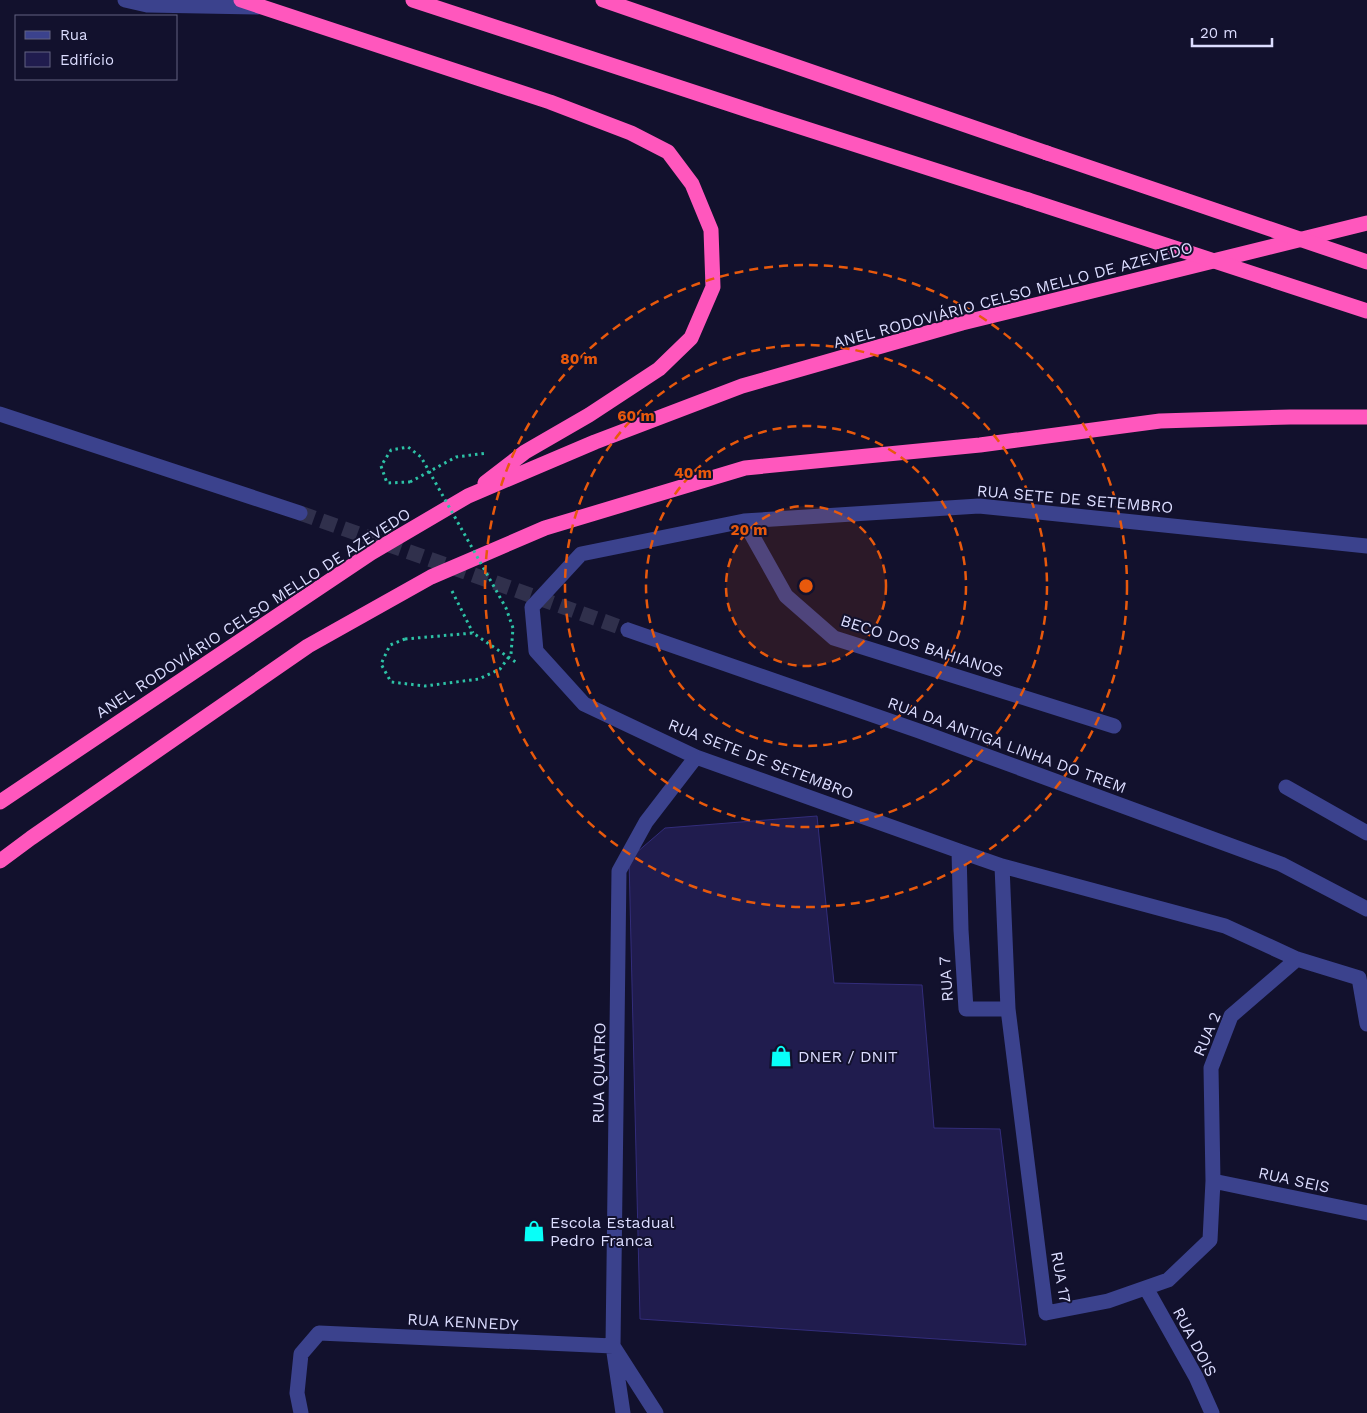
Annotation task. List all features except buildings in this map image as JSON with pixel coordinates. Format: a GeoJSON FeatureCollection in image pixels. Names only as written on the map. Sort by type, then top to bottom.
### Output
{"type":"FeatureCollection","features":[{"type":"Feature","properties":{"kind":"highway"},"geometry":{"type":"LineString","coordinates":[[241,0],[550,102],[630,133],[668,152],[692,184],[711,230],[713,287],[690,338],[659,369],[589,415],[525,452],[468,496]]}},
{"type":"Feature","properties":{"kind":"highway"},"geometry":{"type":"LineString","coordinates":[[413,0],[1367,312]]}},
{"type":"Feature","properties":{"kind":"highway"},"geometry":{"type":"LineString","coordinates":[[604,0],[1367,262]]}},
{"type":"Feature","properties":{"kind":"highway","name":"ANEL RODOVIÁRIO CELSO MELLO DE AZEVEDO"},"geometry":{"type":"LineString","coordinates":[[0,802],[371,553],[468,496],[595,442],[742,386],[962,323],[1367,223]]}},
{"type":"Feature","properties":{"kind":"highway"},"geometry":{"type":"LineString","coordinates":[[0,861],[308,646],[431,576],[545,528],[744,468],[980,445],[1160,422],[1290,417],[1367,417]]}},
{"type":"Feature","properties":{"kind":"street"},"geometry":{"type":"LineString","coordinates":[[125,0],[148,5],[262,7]]}},
{"type":"Feature","properties":{"kind":"street"},"geometry":{"type":"LineString","coordinates":[[0,414],[300,513]]}},
{"type":"Feature","properties":{"kind":"street","name":"RUA SETE DE SETEMBRO"},"geometry":{"type":"LineString","coordinates":[[1367,546],[979,506],[744,520],[581,554],[532,607],[536,652],[584,704],[696,756],[959,851],[1002,866],[1225,926],[1297,959],[1363,976],[1367,1024]]}},
{"type":"Feature","properties":{"kind":"street","name":"BECO DOS BAHIANOS"},"geometry":{"type":"LineString","coordinates":[[744,520],[786,596],[834,638],[1114,726]]}},
{"type":"Feature","properties":{"kind":"street","name":"RUA DA ANTIGA LINHA DO TREM"},"geometry":{"type":"LineString","coordinates":[[628,630],[919,731],[1281,864],[1367,909]]}},
{"type":"Feature","properties":{"kind":"street","name":"RUA QUATRO"},"geometry":{"type":"LineString","coordinates":[[623,1413],[613,1346],[619,871],[646,822],[696,756]]}},
{"type":"Feature","properties":{"kind":"street"},"geometry":{"type":"LineString","coordinates":[[1286,787],[1367,832]]}},
{"type":"Feature","properties":{"kind":"street","name":"RUA 7"},"geometry":{"type":"LineString","coordinates":[[959,851],[966,1009],[1008,1009]]}},
{"type":"Feature","properties":{"kind":"street"},"geometry":{"type":"LineString","coordinates":[[1002,866],[1008,1009]]}},
{"type":"Feature","properties":{"kind":"street","name":"RUA 2"},"geometry":{"type":"LineString","coordinates":[[1213,1181],[1211,1068],[1214,1059],[1231,1016],[1297,959]]}},
{"type":"Feature","properties":{"kind":"street","name":"RUA 17"},"geometry":{"type":"LineString","coordinates":[[1008,1009],[1046,1313],[1108,1301],[1168,1280],[1210,1240],[1213,1181]]}},
{"type":"Feature","properties":{"kind":"street","name":"RUA SEIS"},"geometry":{"type":"LineString","coordinates":[[1213,1181],[1367,1213]]}},
{"type":"Feature","properties":{"kind":"street","name":"RUA DOIS"},"geometry":{"type":"LineString","coordinates":[[1146,1288],[1196,1378],[1212,1413]]}},
{"type":"Feature","properties":{"kind":"street","name":"RUA KENNEDY"},"geometry":{"type":"LineString","coordinates":[[301,1413],[297,1393],[301,1354],[319,1333],[613,1346]]}},
{"type":"Feature","properties":{"kind":"street"},"geometry":{"type":"LineString","coordinates":[[613,1346],[656,1413]]}},
{"type":"Feature","properties":{"kind":"path"},"geometry":{"type":"LineString","coordinates":[[473,633],[405,640],[390,645],[381,664],[391,682],[425,686],[479,679],[500,669],[511,654],[513,628],[506,608],[422,456],[408,447],[391,450],[381,466],[387,483],[410,482],[456,457],[505,451],[525,452]]}},
{"type":"Feature","properties":{"kind":"path"},"geometry":{"type":"LineString","coordinates":[[443,571],[473,633],[520,665]]}},
{"type":"Feature","properties":{"kind":"tunnel"},"geometry":{"type":"LineString","coordinates":[[300,513],[628,630]]}},
{"type":"Feature","properties":{"kind":"place","name":"DNER / DNIT"},"geometry":{"type":"Point","coordinates":[781,1056]}},
{"type":"Feature","properties":{"kind":"place","name":"Escola Estadual Pedro Franca"},"geometry":{"type":"Point","coordinates":[534,1231]}}]}
